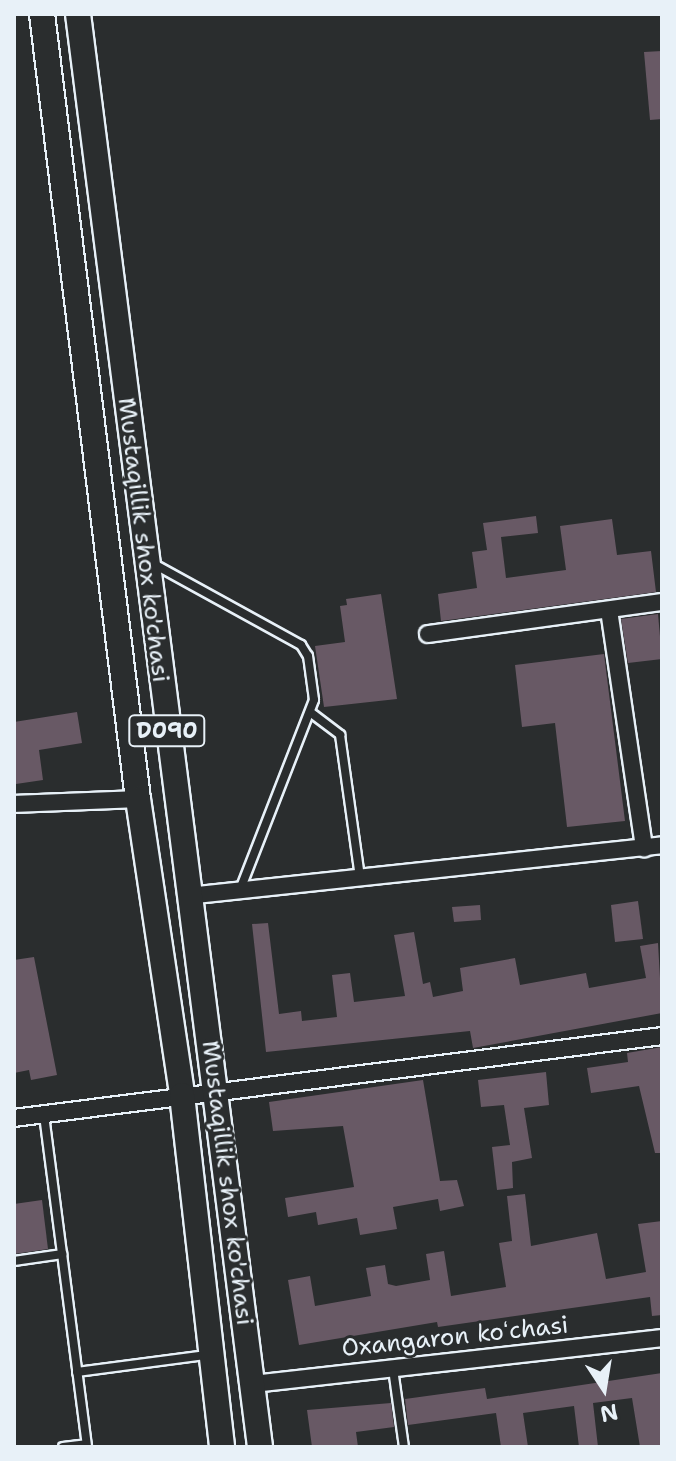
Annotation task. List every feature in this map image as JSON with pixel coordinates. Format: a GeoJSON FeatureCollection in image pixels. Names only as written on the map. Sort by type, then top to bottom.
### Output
{"type":"FeatureCollection","features":[{"type":"Feature","properties":{"kind":"main road","name":"Mustaqillik shox ko'chasi"},"geometry":{"type":"LineString","coordinates":[[42,14],[138,799],[182,1095],[222,1447]]}},
{"type":"Feature","properties":{"kind":"main road","name":"Mustaqillik shox ko'chasi"},"geometry":{"type":"LineString","coordinates":[[78,14],[187,896],[217,1090],[260,1447]]}},
{"type":"Feature","properties":{"kind":"main road"},"geometry":{"type":"LineString","coordinates":[[70,251],[107,247]]}},
{"type":"Feature","properties":{"kind":"street"},"geometry":{"type":"LineString","coordinates":[[428,634],[662,602]]}},
{"type":"Feature","properties":{"kind":"street"},"geometry":{"type":"LineString","coordinates":[[609,610],[644,848]]}},
{"type":"Feature","properties":{"kind":"street"},"geometry":{"type":"LineString","coordinates":[[14,804],[138,799]]}},
{"type":"Feature","properties":{"kind":"street"},"geometry":{"type":"LineString","coordinates":[[187,896],[241,887],[360,878],[662,845]]}},
{"type":"Feature","properties":{"kind":"street"},"geometry":{"type":"LineString","coordinates":[[14,1118],[662,1036]]}},
{"type":"Feature","properties":{"kind":"street","name":"Oxangaron koʻchasi"},"geometry":{"type":"LineString","coordinates":[[253,1384],[662,1338]]}},
{"type":"Feature","properties":{"kind":"lane"},"geometry":{"type":"LineString","coordinates":[[145,559],[301,645],[308,656],[314,700],[241,887]]}},
{"type":"Feature","properties":{"kind":"lane"},"geometry":{"type":"LineString","coordinates":[[310,712],[340,735],[360,878]]}},
{"type":"Feature","properties":{"kind":"lane"},"geometry":{"type":"LineString","coordinates":[[44,1114],[86,1446],[63,1447]]}},
{"type":"Feature","properties":{"kind":"lane"},"geometry":{"type":"LineString","coordinates":[[14,1261],[62,1254]]}},
{"type":"Feature","properties":{"kind":"lane"},"geometry":{"type":"LineString","coordinates":[[77,1372],[211,1355]]}},
{"type":"Feature","properties":{"kind":"lane"},"geometry":{"type":"LineString","coordinates":[[392,1368],[404,1447]]}},
{"type":"Feature","properties":{"kind":"building"},"geometry":{"type":"Polygon","coordinates":[[[662,51],[662,119],[650,120],[644,52],[662,51]]]}},
{"type":"Feature","properties":{"kind":"building"},"geometry":{"type":"Polygon","coordinates":[[[536,516],[538,533],[501,537],[506,578],[566,570],[560,526],[612,519],[617,555],[651,551],[656,592],[441,621],[438,594],[477,588],[472,552],[487,550],[483,523],[536,516]]]}},
{"type":"Feature","properties":{"kind":"building"},"geometry":{"type":"Polygon","coordinates":[[[381,594],[397,699],[324,707],[315,646],[345,642],[340,606],[347,605],[346,599],[381,594]]]}},
{"type":"Feature","properties":{"kind":"building"},"geometry":{"type":"Polygon","coordinates":[[[658,614],[662,659],[628,663],[621,619],[658,614]]]}},
{"type":"Feature","properties":{"kind":"building"},"geometry":{"type":"Polygon","coordinates":[[[604,654],[625,821],[567,827],[555,723],[522,727],[515,665],[604,654]]]}},
{"type":"Feature","properties":{"kind":"building"},"geometry":{"type":"Polygon","coordinates":[[[77,712],[82,743],[39,750],[43,780],[16,784],[14,722],[77,712]]]}},
{"type":"Feature","properties":{"kind":"building"},"geometry":{"type":"Polygon","coordinates":[[[638,901],[643,939],[615,942],[611,905],[638,901]]]}},
{"type":"Feature","properties":{"kind":"building"},"geometry":{"type":"Polygon","coordinates":[[[480,905],[481,920],[454,922],[452,907],[480,905]]]}},
{"type":"Feature","properties":{"kind":"building"},"geometry":{"type":"Polygon","coordinates":[[[268,923],[279,1014],[301,1011],[302,1021],[337,1017],[332,975],[350,973],[354,1002],[405,996],[394,935],[414,932],[423,984],[430,982],[433,997],[463,991],[460,968],[515,958],[520,985],[586,973],[589,988],[646,978],[640,946],[658,943],[662,1013],[473,1048],[470,1031],[266,1052],[252,924],[268,923]]]}},
{"type":"Feature","properties":{"kind":"building"},"geometry":{"type":"Polygon","coordinates":[[[34,957],[57,1075],[31,1080],[29,1070],[14,1073],[14,960],[34,957]]]}},
{"type":"Feature","properties":{"kind":"building"},"geometry":{"type":"Polygon","coordinates":[[[662,1047],[662,1153],[655,1153],[639,1086],[591,1093],[587,1068],[628,1062],[627,1053],[662,1047]]]}},
{"type":"Feature","properties":{"kind":"building"},"geometry":{"type":"Polygon","coordinates":[[[546,1072],[549,1105],[524,1108],[532,1158],[512,1162],[513,1188],[497,1190],[492,1147],[510,1145],[504,1105],[481,1107],[478,1080],[546,1072]]]}},
{"type":"Feature","properties":{"kind":"building"},"geometry":{"type":"Polygon","coordinates":[[[423,1080],[440,1181],[457,1180],[464,1206],[440,1211],[438,1199],[393,1207],[397,1229],[360,1235],[357,1218],[318,1225],[316,1212],[288,1217],[285,1198],[354,1187],[343,1126],[273,1131],[269,1102],[423,1080]]]}},
{"type":"Feature","properties":{"kind":"building"},"geometry":{"type":"Polygon","coordinates":[[[525,1194],[531,1246],[597,1233],[606,1279],[646,1272],[638,1224],[662,1221],[662,1315],[652,1316],[650,1297],[438,1327],[437,1322],[299,1345],[288,1280],[310,1276],[315,1306],[371,1296],[366,1268],[385,1265],[388,1284],[396,1286],[430,1280],[426,1254],[444,1251],[451,1296],[506,1287],[499,1243],[512,1241],[507,1196],[525,1194]]]}},
{"type":"Feature","properties":{"kind":"building"},"geometry":{"type":"Polygon","coordinates":[[[42,1200],[48,1249],[14,1254],[14,1204],[42,1200]]]}},
{"type":"Feature","properties":{"kind":"building"},"geometry":{"type":"Polygon","coordinates":[[[662,1373],[662,1447],[640,1447],[632,1398],[593,1403],[598,1447],[579,1447],[574,1406],[523,1413],[528,1447],[501,1447],[496,1413],[408,1425],[405,1399],[485,1388],[487,1399],[662,1373]]]}},
{"type":"Feature","properties":{"kind":"building"},"geometry":{"type":"Polygon","coordinates":[[[391,1403],[394,1427],[356,1432],[358,1447],[312,1447],[307,1410],[391,1403]]]}}]}
